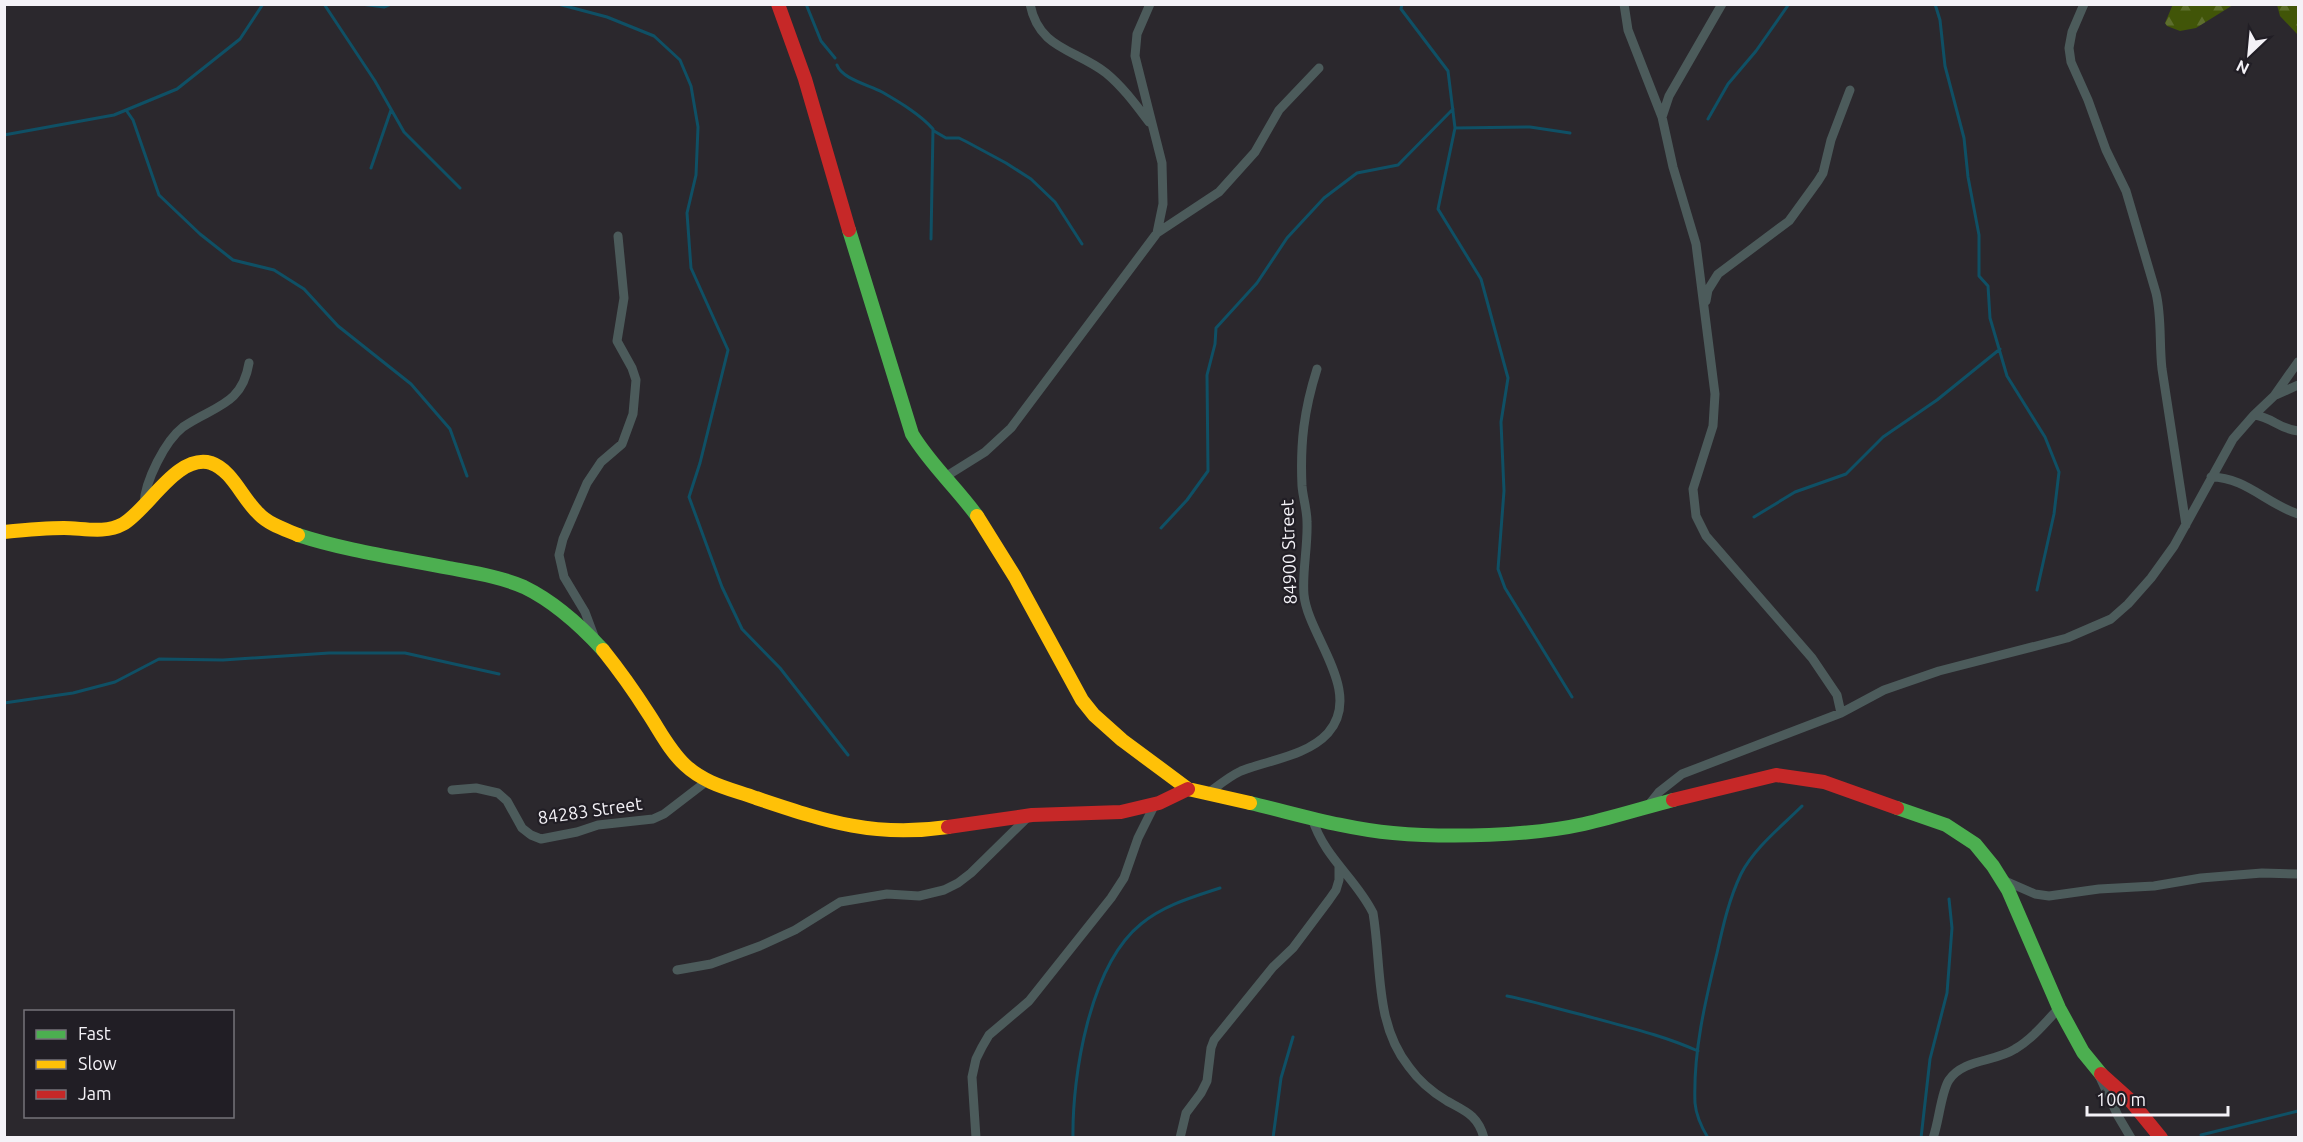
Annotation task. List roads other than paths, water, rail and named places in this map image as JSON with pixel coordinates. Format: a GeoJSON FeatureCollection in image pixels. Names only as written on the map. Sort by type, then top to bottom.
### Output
{"type":"FeatureCollection","features":[{"type":"Feature","properties":{"kind":"street"},"geometry":{"type":"LineString","coordinates":[[778,4],[805,79],[836,189],[912,434],[926,457],[985,527],[1088,708],[1122,740],[1188,789],[1312,818],[1394,833],[1454,835],[1518,832],[1583,824],[1760,776],[1776,775],[1800,777],[1833,785],[1946,825],[1974,844],[2008,890],[2059,1008],[2083,1052],[2096,1068],[2130,1100],[2161,1137]]}},
{"type":"Feature","properties":{"kind":"street"},"geometry":{"type":"LineString","coordinates":[[1030,4],[1039,29],[1048,39],[1106,73],[1152,127]]}},
{"type":"Feature","properties":{"kind":"street"},"geometry":{"type":"LineString","coordinates":[[1150,4],[1137,34],[1135,56],[1162,162],[1163,204],[1157,233]]}},
{"type":"Feature","properties":{"kind":"street"},"geometry":{"type":"LineString","coordinates":[[1624,4],[1628,30],[1648,76],[1662,117],[1673,167],[1696,244],[1715,394],[1713,426],[1693,489],[1696,516],[1707,536],[1812,658],[1837,695],[1841,713]]}},
{"type":"Feature","properties":{"kind":"street"},"geometry":{"type":"LineString","coordinates":[[1662,117],[1669,96],[1722,4]]}},
{"type":"Feature","properties":{"kind":"street"},"geometry":{"type":"LineString","coordinates":[[2084,4],[2072,32],[2069,48],[2071,62],[2106,150],[2126,191],[2160,309],[2161,358],[2186,525]]}},
{"type":"Feature","properties":{"kind":"street"},"geometry":{"type":"LineString","coordinates":[[945,477],[985,452],[1011,428],[1157,233],[1219,192],[1255,152],[1279,110],[1319,68]]}},
{"type":"Feature","properties":{"kind":"street"},"geometry":{"type":"LineString","coordinates":[[1704,306],[1708,290],[1718,274],[1789,222],[1818,181],[1823,173],[1831,140],[1850,90]]}},
{"type":"Feature","properties":{"kind":"street"},"geometry":{"type":"LineString","coordinates":[[597,644],[585,612],[564,577],[559,555],[563,539],[586,483],[602,462],[622,444],[633,414],[636,380],[617,341],[624,298],[618,236]]}},
{"type":"Feature","properties":{"kind":"street"},"geometry":{"type":"LineString","coordinates":[[1646,807],[1659,792],[1682,774],[1841,713],[1884,690],[1939,671],[2067,638],[2111,619],[2151,578],[2186,525],[2233,439],[2274,396],[2298,362]]}},
{"type":"Feature","properties":{"kind":"street"},"geometry":{"type":"LineString","coordinates":[[144,504],[147,486],[170,441],[184,426],[229,400],[244,383],[249,363]]}},
{"type":"Feature","properties":{"kind":"street","name":"84900 Street"},"geometry":{"type":"LineString","coordinates":[[1207,794],[1240,772],[1314,744],[1329,732],[1336,718],[1340,700],[1333,666],[1307,610],[1304,596],[1307,519],[1302,478],[1302,427],[1306,404],[1317,369]]}},
{"type":"Feature","properties":{"kind":"street"},"geometry":{"type":"LineString","coordinates":[[2274,396],[2298,385]]}},
{"type":"Feature","properties":{"kind":"street"},"geometry":{"type":"LineString","coordinates":[[2254,415],[2265,417],[2281,428],[2298,431]]}},
{"type":"Feature","properties":{"kind":"street"},"geometry":{"type":"LineString","coordinates":[[4,532],[63,528],[105,529],[119,526],[130,519],[183,470],[193,464],[210,462],[231,478],[250,508],[282,528],[355,550],[500,578],[520,584],[554,603],[573,618],[597,644],[631,687],[673,753],[685,766],[707,781],[832,823],[870,830],[896,831],[1029,816],[1124,811],[1155,804],[1188,789]]}},
{"type":"Feature","properties":{"kind":"street"},"geometry":{"type":"LineString","coordinates":[[2211,477],[2221,477],[2242,483],[2270,501],[2298,514]]}},
{"type":"Feature","properties":{"kind":"street","name":"84283 Street"},"geometry":{"type":"LineString","coordinates":[[452,790],[476,788],[498,793],[507,801],[522,828],[531,835],[541,838],[577,832],[598,825],[652,819],[664,814],[707,781]]}},
{"type":"Feature","properties":{"kind":"street"},"geometry":{"type":"LineString","coordinates":[[976,1137],[972,1077],[976,1059],[982,1047],[989,1035],[1029,1001],[1111,898],[1124,878],[1138,838],[1155,804]]}},
{"type":"Feature","properties":{"kind":"street"},"geometry":{"type":"LineString","coordinates":[[677,970],[711,964],[760,946],[795,930],[840,902],[887,894],[919,896],[944,890],[971,873],[1029,816]]}},
{"type":"Feature","properties":{"kind":"street"},"geometry":{"type":"LineString","coordinates":[[1312,818],[1318,836],[1339,867],[1367,900],[1373,913],[1381,998],[1388,1030],[1397,1049],[1409,1068],[1429,1089],[1477,1119],[1484,1137]]}},
{"type":"Feature","properties":{"kind":"street"},"geometry":{"type":"LineString","coordinates":[[1180,1137],[1186,1113],[1202,1093],[1207,1081],[1214,1040],[1273,967],[1293,948],[1329,900],[1336,890],[1339,867]]}},
{"type":"Feature","properties":{"kind":"street"},"geometry":{"type":"LineString","coordinates":[[2001,879],[2035,894],[2049,896],[2099,889],[2154,886],[2201,878],[2262,873],[2298,874]]}},
{"type":"Feature","properties":{"kind":"street"},"geometry":{"type":"LineString","coordinates":[[1933,1137],[1946,1087],[1958,1070],[1995,1059],[2015,1049],[2032,1036],[2059,1008]]}},
{"type":"Feature","properties":{"kind":"street"},"geometry":{"type":"LineString","coordinates":[[2096,1068],[2113,1108],[2131,1137]]}},
{"type":"Feature","properties":{"kind":"waterway"},"geometry":{"type":"LineString","coordinates":[[4,135],[114,115],[177,89],[240,39],[263,4]]}},
{"type":"Feature","properties":{"kind":"waterway"},"geometry":{"type":"LineString","coordinates":[[324,4],[375,81],[404,132],[460,188]]}},
{"type":"Feature","properties":{"kind":"waterway"},"geometry":{"type":"LineString","coordinates":[[361,4],[384,7],[391,4]]}},
{"type":"Feature","properties":{"kind":"waterway"},"geometry":{"type":"LineString","coordinates":[[558,4],[607,17],[654,36],[680,60],[691,86],[698,127],[696,175],[687,213],[691,268],[728,350],[700,463],[689,497],[722,587],[742,629],[780,668],[848,755]]}},
{"type":"Feature","properties":{"kind":"waterway"},"geometry":{"type":"LineString","coordinates":[[806,4],[821,41],[835,58]]}},
{"type":"Feature","properties":{"kind":"waterway"},"geometry":{"type":"LineString","coordinates":[[1402,4],[1401,9],[1448,71],[1455,128],[1438,209],[1481,279],[1508,378],[1501,422],[1504,491],[1498,569],[1505,588],[1572,697]]}},
{"type":"Feature","properties":{"kind":"waterway"},"geometry":{"type":"LineString","coordinates":[[1708,119],[1728,84],[1756,51],[1789,4]]}},
{"type":"Feature","properties":{"kind":"waterway"},"geometry":{"type":"LineString","coordinates":[[1935,4],[1940,20],[1945,66],[1964,138],[1968,177],[1979,235],[1979,276],[1988,286],[1990,318],[2007,376],[2045,437],[2059,472],[2054,514],[2037,590]]}},
{"type":"Feature","properties":{"kind":"waterway"},"geometry":{"type":"LineString","coordinates":[[837,65],[844,74],[882,92],[922,118],[933,129],[931,239]]}},
{"type":"Feature","properties":{"kind":"waterway"},"geometry":{"type":"LineString","coordinates":[[1161,528],[1187,500],[1208,471],[1207,375],[1215,344],[1216,328],[1257,283],[1287,238],[1324,198],[1357,173],[1398,165],[1453,109]]}},
{"type":"Feature","properties":{"kind":"waterway"},"geometry":{"type":"LineString","coordinates":[[126,110],[133,120],[159,195],[200,234],[233,260],[274,270],[304,289],[338,326],[411,384],[450,429],[467,476]]}},
{"type":"Feature","properties":{"kind":"waterway"},"geometry":{"type":"LineString","coordinates":[[371,168],[391,110]]}},
{"type":"Feature","properties":{"kind":"waterway"},"geometry":{"type":"LineString","coordinates":[[1455,128],[1530,127],[1570,133]]}},
{"type":"Feature","properties":{"kind":"waterway"},"geometry":{"type":"LineString","coordinates":[[934,131],[946,138],[959,138],[1031,179],[1055,202],[1082,244]]}},
{"type":"Feature","properties":{"kind":"waterway"},"geometry":{"type":"LineString","coordinates":[[1754,517],[1795,492],[1846,474],[1883,437],[1937,400],[2000,349]]}},
{"type":"Feature","properties":{"kind":"waterway"},"geometry":{"type":"LineString","coordinates":[[4,703],[73,693],[115,682],[159,659],[223,660],[329,653],[405,653],[499,674]]}},
{"type":"Feature","properties":{"kind":"waterway"},"geometry":{"type":"LineString","coordinates":[[1708,1138],[1695,1103],[1696,1065],[1704,1009],[1727,913],[1741,874],[1753,855],[1802,806]]}},
{"type":"Feature","properties":{"kind":"waterway"},"geometry":{"type":"LineString","coordinates":[[1073,1138],[1076,1084],[1088,1023],[1097,993],[1123,942],[1150,917],[1179,902],[1220,888]]}},
{"type":"Feature","properties":{"kind":"waterway"},"geometry":{"type":"LineString","coordinates":[[1921,1138],[1930,1059],[1947,993],[1952,928],[1949,899]]}},
{"type":"Feature","properties":{"kind":"waterway"},"geometry":{"type":"LineString","coordinates":[[1507,996],[1641,1031],[1698,1051]]}},
{"type":"Feature","properties":{"kind":"waterway"},"geometry":{"type":"LineString","coordinates":[[1273,1138],[1281,1078],[1293,1037]]}},
{"type":"Feature","properties":{"kind":"waterway"},"geometry":{"type":"LineString","coordinates":[[2201,1135],[2298,1111]]}}]}
